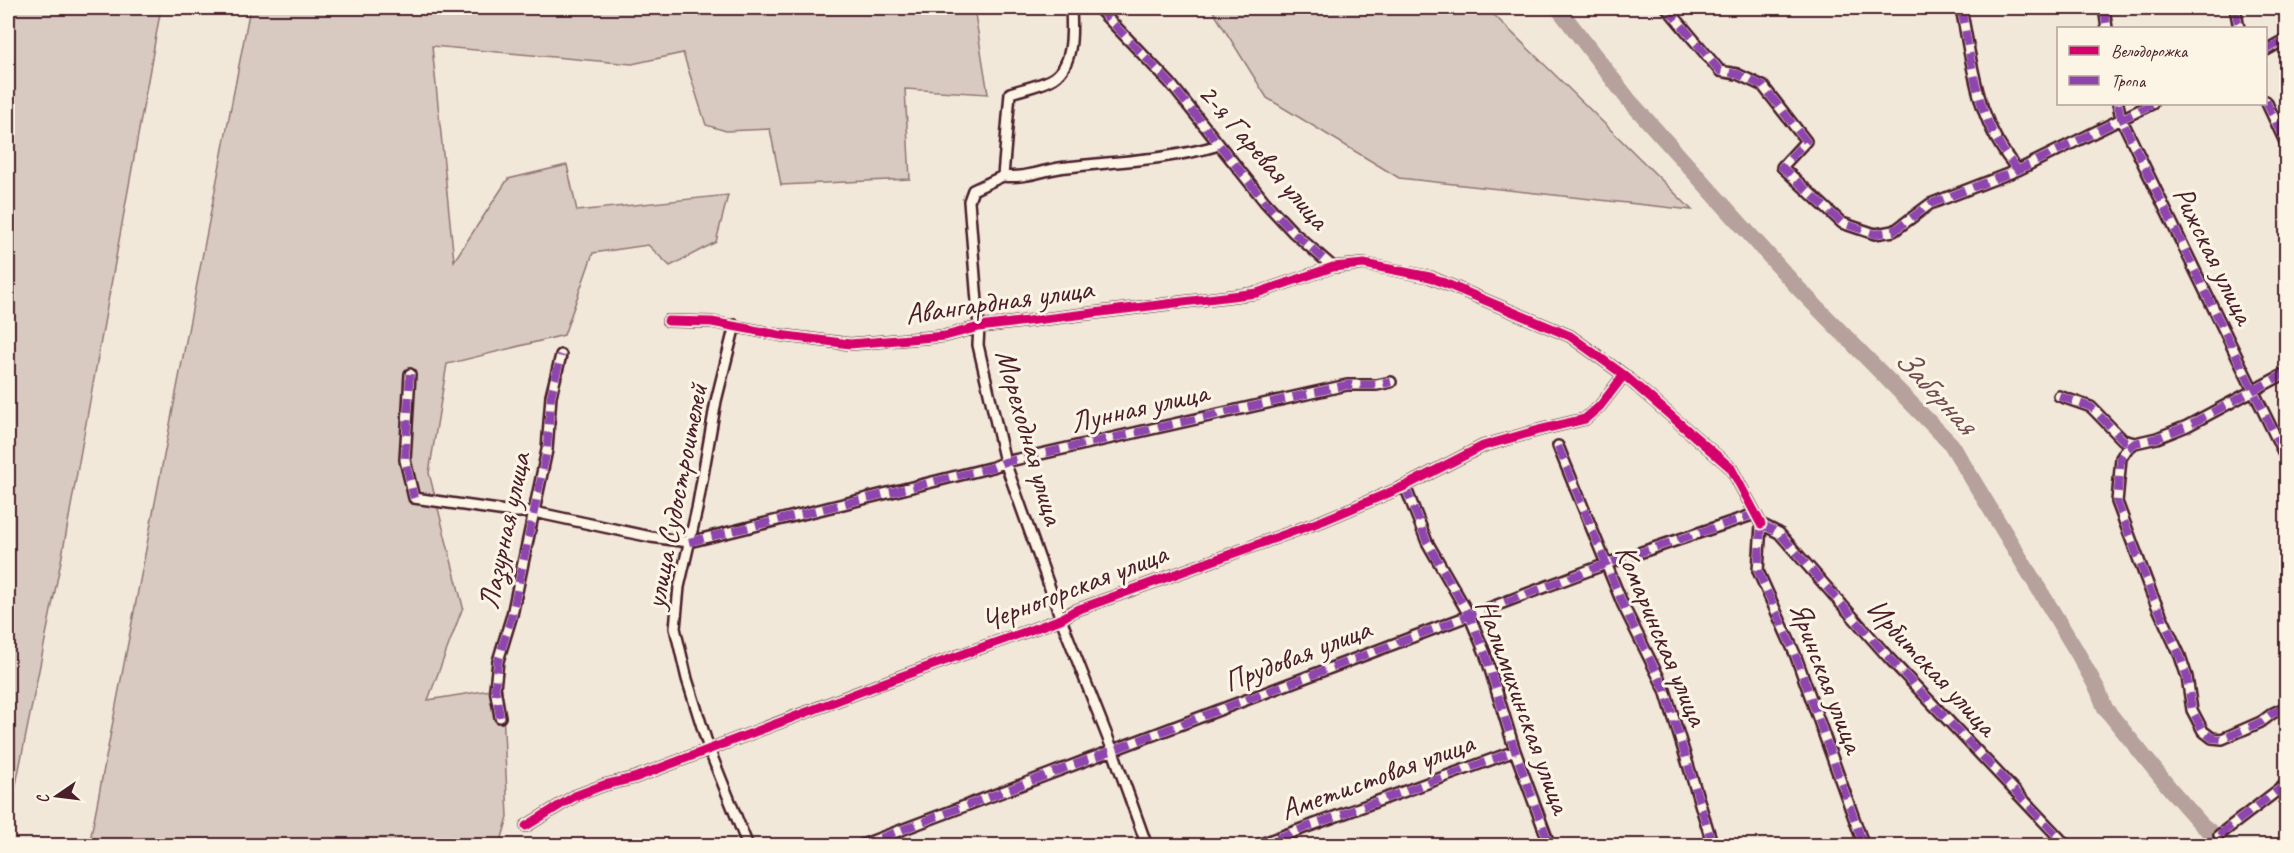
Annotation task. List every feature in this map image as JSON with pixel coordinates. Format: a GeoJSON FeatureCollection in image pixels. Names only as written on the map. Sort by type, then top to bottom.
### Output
{"type":"FeatureCollection","features":[{"type":"Feature","properties":{"kind":"street"},"geometry":{"type":"LineString","coordinates":[[1071,8],[1072,38],[1065,64],[1052,80],[1010,93],[1003,176],[1019,178],[1065,167],[1111,164],[1194,153],[1219,145]]}},
{"type":"Feature","properties":{"kind":"street","name":"2-я Гаревая улица"},"geometry":{"type":"LineString","coordinates":[[1098,8],[1170,83],[1265,202],[1293,232],[1333,267],[1364,264],[1430,277],[1570,336],[1624,375],[1731,468],[1761,524]]}},
{"type":"Feature","properties":{"kind":"street"},"geometry":{"type":"LineString","coordinates":[[1667,8],[1720,71],[1737,74],[1763,86],[1806,141],[1782,167],[1842,223],[1875,234],[1894,231],[1930,204],[2018,170],[2150,105]]}},
{"type":"Feature","properties":{"kind":"street"},"geometry":{"type":"LineString","coordinates":[[1961,8],[1981,108],[2003,153],[2018,170]]}},
{"type":"Feature","properties":{"kind":"street"},"geometry":{"type":"LineString","coordinates":[[2104,8],[2107,27]]}},
{"type":"Feature","properties":{"kind":"street"},"geometry":{"type":"LineString","coordinates":[[2235,8],[2239,27]]}},
{"type":"Feature","properties":{"kind":"street"},"geometry":{"type":"LineString","coordinates":[[2267,49],[2286,39]]}},
{"type":"Feature","properties":{"kind":"street","name":"Рижская улица"},"geometry":{"type":"LineString","coordinates":[[2118,105],[2121,118],[2286,458]]}},
{"type":"Feature","properties":{"kind":"street"},"geometry":{"type":"LineString","coordinates":[[2267,105],[2286,144]]}},
{"type":"Feature","properties":{"kind":"street","name":"Мореходная улица"},"geometry":{"type":"LineString","coordinates":[[1003,176],[973,190],[969,201],[979,327],[978,345],[1005,462],[1061,619],[1113,751],[1147,846]]}},
{"type":"Feature","properties":{"kind":"street","name":"Авангардная улица"},"geometry":{"type":"LineString","coordinates":[[668,321],[712,322],[779,335],[850,344],[945,336],[979,327],[1257,292],[1333,267]]}},
{"type":"Feature","properties":{"kind":"street","name":"улица Судостроителей"},"geometry":{"type":"LineString","coordinates":[[735,325],[716,401],[679,588],[675,628],[687,679],[710,749],[748,846]]}},
{"type":"Feature","properties":{"kind":"street","name":"Лазурная улица"},"geometry":{"type":"LineString","coordinates":[[500,717],[495,688],[498,662],[512,615],[547,450],[551,396],[561,355]]}},
{"type":"Feature","properties":{"kind":"street"},"geometry":{"type":"LineString","coordinates":[[2286,373],[2187,426],[2157,438],[2135,443],[2127,448],[2121,458],[2117,502],[2152,595],[2180,656],[2187,677],[2192,710],[2203,731],[2212,738],[2222,739],[2261,722],[2286,707]]}},
{"type":"Feature","properties":{"kind":"street"},"geometry":{"type":"LineString","coordinates":[[410,374],[405,460],[414,498],[513,512],[534,512],[651,537],[689,542]]}},
{"type":"Feature","properties":{"kind":"street","name":"Черногорская улица"},"geometry":{"type":"LineString","coordinates":[[526,826],[575,796],[710,749],[891,680],[1061,619],[1074,611],[1322,521],[1404,486],[1483,446],[1539,429],[1585,419],[1600,406],[1624,375]]}},
{"type":"Feature","properties":{"kind":"street","name":"Лунная улица"},"geometry":{"type":"LineString","coordinates":[[689,542],[993,467],[1005,462],[1347,385],[1377,385],[1391,382]]}},
{"type":"Feature","properties":{"kind":"street"},"geometry":{"type":"LineString","coordinates":[[2059,396],[2091,407],[2123,440],[2135,443]]}},
{"type":"Feature","properties":{"kind":"street","name":"Комаринская улица"},"geometry":{"type":"LineString","coordinates":[[1558,446],[1606,564],[1665,690],[1713,846]]}},
{"type":"Feature","properties":{"kind":"street","name":"Налимихинская улица"},"geometry":{"type":"LineString","coordinates":[[1404,486],[1427,542],[1469,615],[1485,653],[1515,751],[1550,846]]}},
{"type":"Feature","properties":{"kind":"street","name":"Прудовая улица"},"geometry":{"type":"LineString","coordinates":[[859,846],[1606,564],[1755,514]]}},
{"type":"Feature","properties":{"kind":"street","name":"Яринская улица"},"geometry":{"type":"LineString","coordinates":[[1761,524],[1758,571],[1795,654],[1864,846]]}},
{"type":"Feature","properties":{"kind":"street","name":"Ирбитская улица"},"geometry":{"type":"LineString","coordinates":[[1761,524],[1779,533],[1888,657],[2067,846]]}},
{"type":"Feature","properties":{"kind":"street","name":"Аметистовая улица"},"geometry":{"type":"LineString","coordinates":[[1255,846],[1515,751]]}},
{"type":"Feature","properties":{"kind":"street"},"geometry":{"type":"LineString","coordinates":[[2219,835],[2286,784]]}},
{"type":"Feature","properties":{"kind":"shaded area"},"geometry":{"type":"Polygon","coordinates":[[[8,8],[161,8],[62,556],[8,824],[8,8]]]}},
{"type":"Feature","properties":{"kind":"shaded area"},"geometry":{"type":"Polygon","coordinates":[[[250,8],[774,8],[771,10],[780,8],[974,8],[988,94],[905,89],[910,179],[781,185],[770,129],[726,131],[706,125],[683,53],[632,64],[432,46],[454,261],[508,179],[567,165],[577,211],[728,195],[716,242],[670,266],[648,245],[593,253],[564,335],[447,364],[429,473],[463,607],[428,700],[502,688],[508,817],[500,845],[89,846],[250,8]]]}},
{"type":"Feature","properties":{"kind":"shaded area"},"geometry":{"type":"Polygon","coordinates":[[[1211,8],[1487,8],[1692,210],[1399,178],[1267,98],[1211,8]]]}},
{"type":"Feature","properties":{"kind":"waterway","name":"Заборная"},"geometry":{"type":"LineString","coordinates":[[1558,8],[1628,99],[1798,288],[1951,444],[2077,652],[2105,708],[2202,825],[2228,846]]}},
{"type":"Feature","properties":{"kind":"marked path"},"geometry":{"type":"LineString","coordinates":[[1098,8],[1170,83],[1265,202],[1293,232],[1333,267]]}},
{"type":"Feature","properties":{"kind":"marked path"},"geometry":{"type":"LineString","coordinates":[[1667,8],[1720,71],[1737,74],[1763,86],[1806,141],[1782,167],[1842,223],[1875,234],[1894,231],[1930,204],[2018,170],[2150,105]]}},
{"type":"Feature","properties":{"kind":"marked path"},"geometry":{"type":"LineString","coordinates":[[1961,8],[1973,73],[1985,113],[1993,133],[2018,170]]}},
{"type":"Feature","properties":{"kind":"marked path"},"geometry":{"type":"LineString","coordinates":[[2104,8],[2107,27]]}},
{"type":"Feature","properties":{"kind":"marked path"},"geometry":{"type":"LineString","coordinates":[[2235,8],[2239,27]]}},
{"type":"Feature","properties":{"kind":"marked path"},"geometry":{"type":"LineString","coordinates":[[2267,49],[2286,39]]}},
{"type":"Feature","properties":{"kind":"marked path"},"geometry":{"type":"LineString","coordinates":[[2267,103],[2286,144]]}},
{"type":"Feature","properties":{"kind":"marked path"},"geometry":{"type":"LineString","coordinates":[[2118,105],[2121,118],[2286,458]]}},
{"type":"Feature","properties":{"kind":"marked path"},"geometry":{"type":"LineString","coordinates":[[500,717],[495,688],[498,661],[512,615],[547,450],[551,396],[561,355]]}},
{"type":"Feature","properties":{"kind":"marked path"},"geometry":{"type":"LineString","coordinates":[[2286,373],[2187,426],[2157,438],[2135,443],[2127,449],[2121,458],[2117,502],[2152,595],[2180,656],[2187,677],[2192,710],[2203,731],[2212,738],[2222,739],[2261,722],[2286,707]]}},
{"type":"Feature","properties":{"kind":"marked path"},"geometry":{"type":"LineString","coordinates":[[410,374],[405,460],[414,498]]}},
{"type":"Feature","properties":{"kind":"marked path"},"geometry":{"type":"LineString","coordinates":[[689,542],[993,467],[1005,462],[1347,385],[1377,385],[1391,382]]}},
{"type":"Feature","properties":{"kind":"marked path"},"geometry":{"type":"LineString","coordinates":[[2059,396],[2091,407],[2123,440],[2135,443]]}},
{"type":"Feature","properties":{"kind":"marked path"},"geometry":{"type":"LineString","coordinates":[[1558,446],[1623,605],[1665,690],[1713,846]]}},
{"type":"Feature","properties":{"kind":"marked path"},"geometry":{"type":"LineString","coordinates":[[1405,486],[1427,542],[1469,615],[1485,653],[1515,751],[1550,846]]}},
{"type":"Feature","properties":{"kind":"marked path"},"geometry":{"type":"LineString","coordinates":[[859,846],[1606,564],[1755,514]]}},
{"type":"Feature","properties":{"kind":"marked path"},"geometry":{"type":"LineString","coordinates":[[1761,524],[1779,533],[1888,657],[2067,846]]}},
{"type":"Feature","properties":{"kind":"marked path"},"geometry":{"type":"LineString","coordinates":[[1761,524],[1758,571],[1795,654],[1864,846]]}},
{"type":"Feature","properties":{"kind":"marked path"},"geometry":{"type":"LineString","coordinates":[[1255,846],[1515,751]]}},
{"type":"Feature","properties":{"kind":"marked path"},"geometry":{"type":"LineString","coordinates":[[2219,835],[2286,784]]}},
{"type":"Feature","properties":{"kind":"cycle path"},"geometry":{"type":"LineString","coordinates":[[668,321],[712,322],[779,335],[850,344],[945,336],[979,327],[1257,293],[1333,267],[1364,264],[1430,277],[1570,336],[1624,375],[1731,468],[1761,524]]}},
{"type":"Feature","properties":{"kind":"cycle path"},"geometry":{"type":"LineString","coordinates":[[526,826],[575,796],[604,785],[634,778],[891,680],[1061,619],[1074,611],[1322,521],[1405,486],[1483,446],[1585,419],[1600,406],[1624,375]]}}]}
